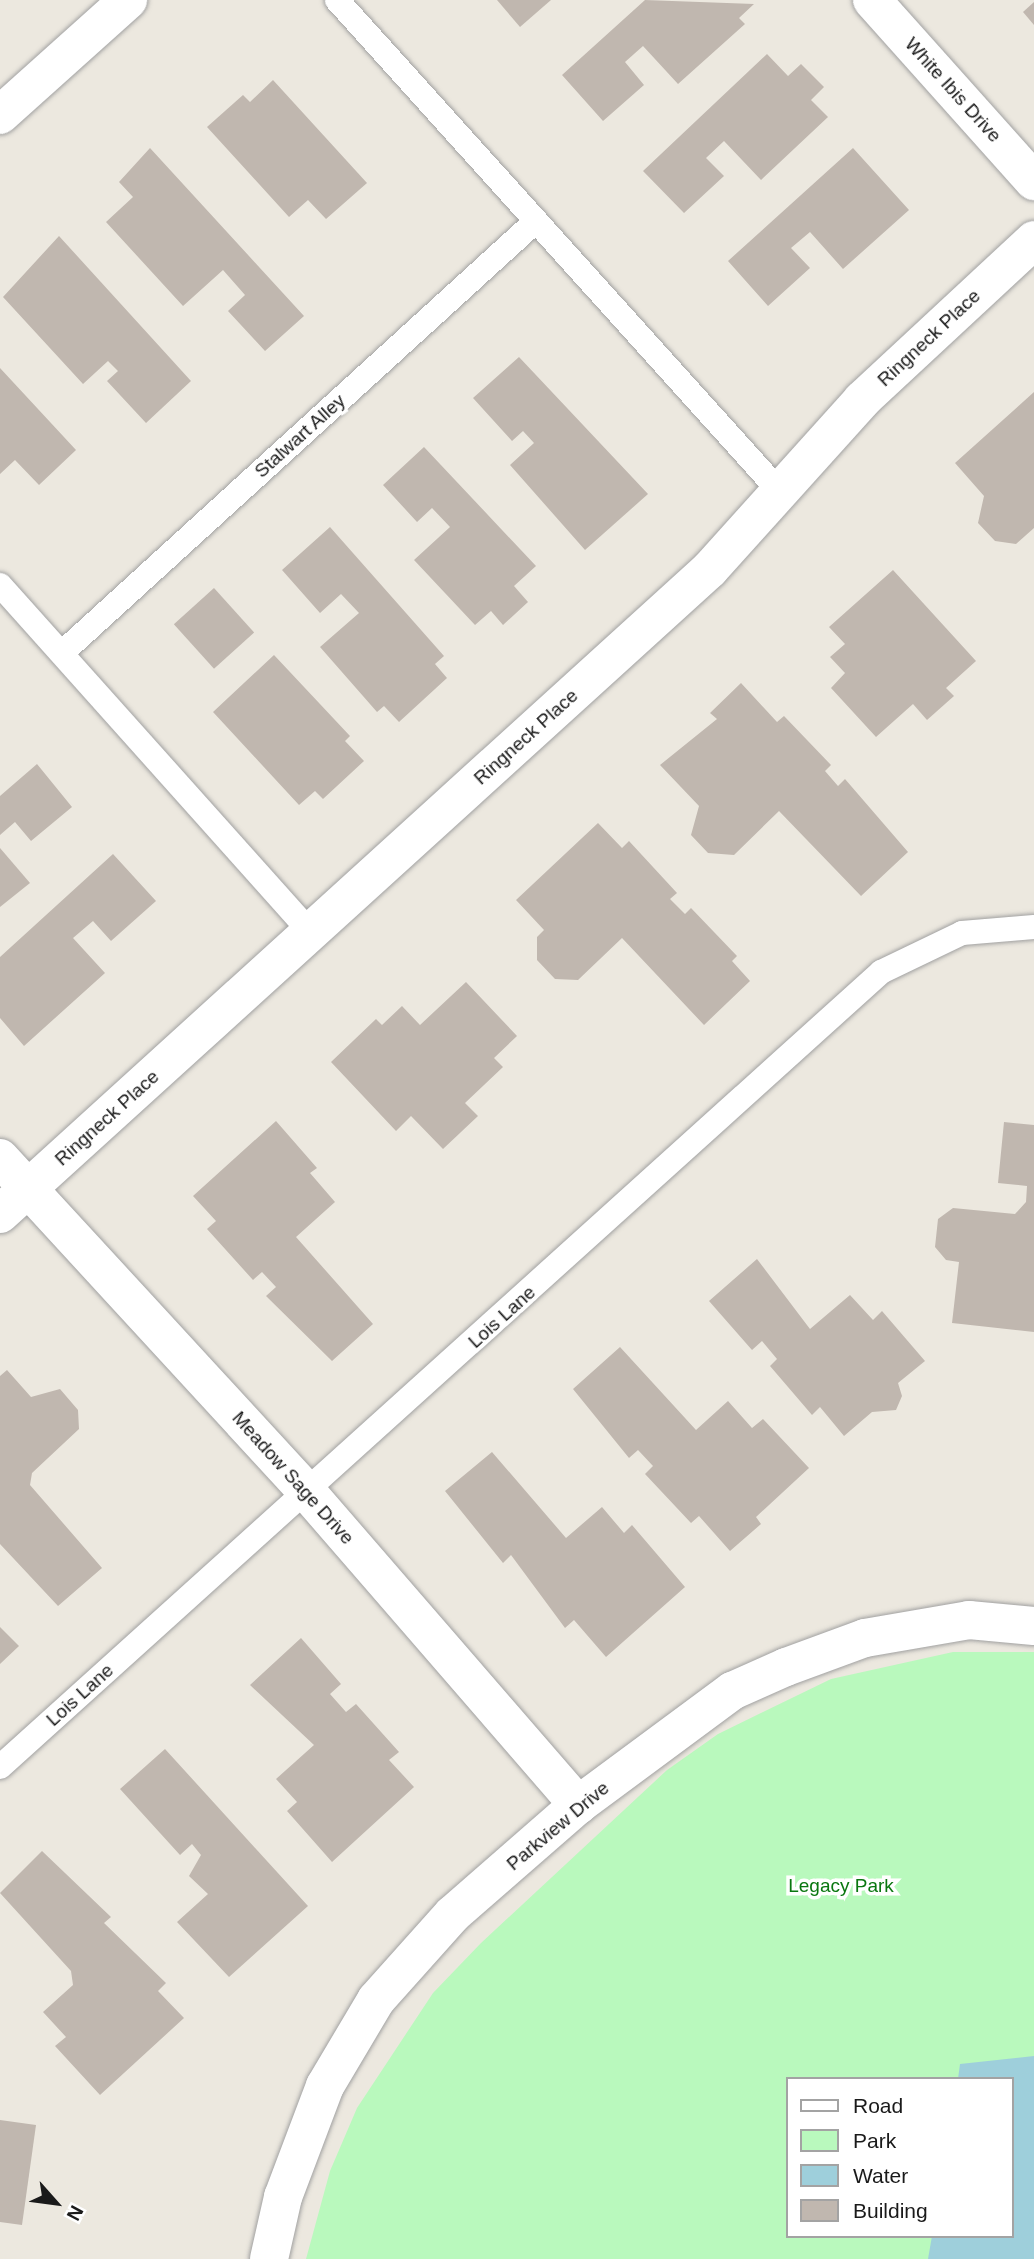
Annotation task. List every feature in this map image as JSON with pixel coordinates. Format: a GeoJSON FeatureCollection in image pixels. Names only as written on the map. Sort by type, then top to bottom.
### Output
{"type":"FeatureCollection","features":[{"type":"Feature","properties":{"kind":"street"},"geometry":{"type":"LineString","coordinates":[[0,115],[128,0]]}},
{"type":"Feature","properties":{"kind":"street","name":"White Ibis Drive"},"geometry":{"type":"LineString","coordinates":[[872,0],[1034,181]]}},
{"type":"Feature","properties":{"kind":"street","name":"Ringneck Place"},"geometry":{"type":"LineString","coordinates":[[0,1214],[710,569],[782,494],[862,400],[1034,240]]}},
{"type":"Feature","properties":{"kind":"street","name":"Meadow Sage Drive"},"geometry":{"type":"LineString","coordinates":[[0,1158],[308,1493],[578,1805]]}},
{"type":"Feature","properties":{"kind":"street","name":"Parkview Drive"},"geometry":{"type":"LineString","coordinates":[[269,2259],[282,2197],[325,2087],[376,2000],[453,1914],[578,1805],[732,1691],[786,1667],[865,1639],[969,1620],[1034,1626]]}},
{"type":"Feature","properties":{"kind":"lane"},"geometry":{"type":"LineString","coordinates":[[337,0],[782,494]]}},
{"type":"Feature","properties":{"kind":"lane","name":"Stalwart Alley"},"geometry":{"type":"LineString","coordinates":[[63,652],[536,221]]}},
{"type":"Feature","properties":{"kind":"lane"},"geometry":{"type":"LineString","coordinates":[[0,585],[63,652],[312,933]]}},
{"type":"Feature","properties":{"kind":"lane","name":"Lois Lane"},"geometry":{"type":"LineString","coordinates":[[0,1767],[308,1493],[881,972],[962,933],[1034,927]]}},
{"type":"Feature","properties":{"kind":"green space","name":"Legacy Park"},"geometry":{"type":"Polygon","coordinates":[[[953,1652],[1034,1652],[1034,2259],[306,2259],[330,2171],[357,2108],[433,1993],[481,1943],[667,1770],[718,1734],[831,1679],[953,1652]]]}},
{"type":"Feature","properties":{"kind":"water"},"geometry":{"type":"Polygon","coordinates":[[[1034,2056],[1034,2259],[928,2259],[932,2238],[1013,2238],[1013,2077],[958,2077],[960,2064],[1034,2056]]]}},
{"type":"Feature","properties":{"kind":"building"},"geometry":{"type":"Polygon","coordinates":[[[497,0],[551,0],[520,27],[497,0]]]}},
{"type":"Feature","properties":{"kind":"building"},"geometry":{"type":"Polygon","coordinates":[[[645,0],[754,4],[739,18],[745,24],[678,84],[643,46],[625,62],[644,85],[603,121],[562,75],[645,0]]]}},
{"type":"Feature","properties":{"kind":"building"},"geometry":{"type":"Polygon","coordinates":[[[1034,2],[1034,25],[1023,12],[1034,2]]]}},
{"type":"Feature","properties":{"kind":"building"},"geometry":{"type":"Polygon","coordinates":[[[767,54],[788,76],[801,64],[824,87],[811,100],[828,117],[761,180],[724,141],[706,158],[724,176],[684,213],[643,171],[767,54]]]}},
{"type":"Feature","properties":{"kind":"building"},"geometry":{"type":"Polygon","coordinates":[[[273,80],[367,183],[326,219],[308,200],[289,217],[207,127],[243,95],[250,102],[273,80]]]}},
{"type":"Feature","properties":{"kind":"building"},"geometry":{"type":"Polygon","coordinates":[[[150,148],[304,316],[265,351],[228,311],[245,295],[223,270],[183,306],[106,222],[133,197],[119,182],[150,148]]]}},
{"type":"Feature","properties":{"kind":"building"},"geometry":{"type":"Polygon","coordinates":[[[853,148],[909,210],[843,269],[810,232],[791,248],[810,268],[768,306],[728,261],[853,148]]]}},
{"type":"Feature","properties":{"kind":"building"},"geometry":{"type":"Polygon","coordinates":[[[59,236],[191,381],[146,423],[107,381],[118,371],[108,361],[83,384],[3,297],[59,236]]]}},
{"type":"Feature","properties":{"kind":"building"},"geometry":{"type":"Polygon","coordinates":[[[519,357],[648,494],[585,550],[510,465],[534,443],[523,431],[512,441],[473,398],[519,357]]]}},
{"type":"Feature","properties":{"kind":"building"},"geometry":{"type":"Polygon","coordinates":[[[0,368],[76,450],[39,485],[15,460],[0,474],[0,368]]]}},
{"type":"Feature","properties":{"kind":"building"},"geometry":{"type":"Polygon","coordinates":[[[1034,392],[1034,528],[1016,544],[995,541],[978,523],[984,496],[955,463],[1034,392]]]}},
{"type":"Feature","properties":{"kind":"building"},"geometry":{"type":"Polygon","coordinates":[[[424,447],[536,566],[514,586],[528,602],[503,625],[491,611],[475,625],[414,560],[450,527],[432,508],[417,522],[383,485],[424,447]]]}},
{"type":"Feature","properties":{"kind":"building"},"geometry":{"type":"Polygon","coordinates":[[[330,527],[444,656],[435,664],[447,678],[399,722],[384,706],[377,712],[320,647],[359,613],[341,594],[320,613],[282,570],[330,527]]]}},
{"type":"Feature","properties":{"kind":"building"},"geometry":{"type":"Polygon","coordinates":[[[893,570],[976,661],[946,688],[954,696],[927,720],[913,704],[876,737],[831,688],[845,673],[830,657],[845,644],[829,627],[893,570]]]}},
{"type":"Feature","properties":{"kind":"building"},"geometry":{"type":"Polygon","coordinates":[[[214,588],[254,633],[214,669],[174,624],[214,588]]]}},
{"type":"Feature","properties":{"kind":"building"},"geometry":{"type":"Polygon","coordinates":[[[274,655],[350,736],[345,741],[364,761],[323,799],[315,791],[299,805],[213,712],[274,655]]]}},
{"type":"Feature","properties":{"kind":"building"},"geometry":{"type":"Polygon","coordinates":[[[741,683],[777,722],[784,716],[831,765],[825,771],[838,786],[845,779],[908,852],[861,896],[779,811],[734,855],[708,853],[691,835],[699,806],[660,765],[717,719],[710,713],[741,683]]]}},
{"type":"Feature","properties":{"kind":"building"},"geometry":{"type":"Polygon","coordinates":[[[37,764],[72,807],[31,841],[15,822],[0,835],[0,796],[37,764]]]}},
{"type":"Feature","properties":{"kind":"building"},"geometry":{"type":"Polygon","coordinates":[[[598,823],[622,848],[629,841],[677,893],[670,899],[685,914],[691,908],[737,956],[732,961],[750,981],[704,1025],[622,938],[578,980],[555,979],[537,960],[537,937],[544,930],[516,900],[598,823]]]}},
{"type":"Feature","properties":{"kind":"building"},"geometry":{"type":"Polygon","coordinates":[[[0,848],[30,883],[0,907],[0,848]]]}},
{"type":"Feature","properties":{"kind":"building"},"geometry":{"type":"Polygon","coordinates":[[[113,854],[156,901],[111,941],[93,921],[73,938],[105,973],[24,1046],[0,1018],[0,957],[113,854]]]}},
{"type":"Feature","properties":{"kind":"building"},"geometry":{"type":"Polygon","coordinates":[[[466,982],[517,1036],[494,1058],[503,1067],[465,1103],[478,1116],[443,1149],[411,1116],[396,1131],[331,1062],[376,1019],[382,1025],[402,1006],[420,1025],[466,982]]]}},
{"type":"Feature","properties":{"kind":"building"},"geometry":{"type":"Polygon","coordinates":[[[276,1121],[317,1168],[310,1173],[335,1202],[296,1237],[373,1324],[332,1361],[266,1296],[276,1287],[262,1272],[253,1280],[207,1229],[216,1221],[193,1196],[276,1121]]]}},
{"type":"Feature","properties":{"kind":"building"},"geometry":{"type":"Polygon","coordinates":[[[1004,1122],[1034,1125],[1034,1332],[952,1323],[959,1262],[946,1260],[935,1247],[938,1219],[953,1208],[1015,1214],[1026,1202],[1027,1186],[998,1183],[1004,1122]]]}},
{"type":"Feature","properties":{"kind":"building"},"geometry":{"type":"Polygon","coordinates":[[[757,1259],[810,1329],[850,1295],[873,1320],[882,1311],[925,1361],[898,1383],[902,1396],[896,1410],[872,1412],[844,1436],[820,1407],[812,1415],[770,1366],[777,1359],[762,1341],[752,1350],[709,1301],[757,1259]]]}},
{"type":"Feature","properties":{"kind":"building"},"geometry":{"type":"Polygon","coordinates":[[[620,1347],[696,1430],[728,1401],[752,1428],[763,1419],[809,1468],[756,1517],[761,1524],[730,1551],[699,1516],[691,1523],[645,1474],[653,1466],[638,1450],[629,1458],[573,1389],[620,1347]]]}},
{"type":"Feature","properties":{"kind":"building"},"geometry":{"type":"Polygon","coordinates":[[[7,1370],[31,1397],[60,1389],[78,1410],[79,1429],[32,1473],[30,1485],[102,1568],[58,1606],[0,1544],[0,1376],[7,1370]]]}},
{"type":"Feature","properties":{"kind":"building"},"geometry":{"type":"Polygon","coordinates":[[[492,1452],[566,1538],[602,1507],[624,1533],[632,1525],[685,1587],[606,1657],[574,1620],[565,1628],[511,1555],[503,1563],[445,1491],[492,1452]]]}},
{"type":"Feature","properties":{"kind":"building"},"geometry":{"type":"Polygon","coordinates":[[[0,1627],[19,1646],[0,1664],[0,1627]]]}},
{"type":"Feature","properties":{"kind":"building"},"geometry":{"type":"Polygon","coordinates":[[[301,1638],[341,1684],[330,1694],[346,1712],[356,1704],[399,1752],[389,1760],[414,1787],[332,1862],[287,1811],[297,1802],[276,1779],[314,1745],[250,1685],[301,1638]]]}},
{"type":"Feature","properties":{"kind":"building"},"geometry":{"type":"Polygon","coordinates":[[[165,1749],[308,1906],[229,1977],[177,1922],[208,1894],[189,1876],[201,1855],[192,1844],[180,1855],[120,1789],[165,1749]]]}},
{"type":"Feature","properties":{"kind":"building"},"geometry":{"type":"Polygon","coordinates":[[[42,1851],[111,1917],[104,1923],[166,1983],[158,1991],[184,2018],[100,2095],[55,2046],[66,2037],[43,2012],[73,1985],[71,1971],[0,1893],[42,1851]]]}},
{"type":"Feature","properties":{"kind":"building"},"geometry":{"type":"Polygon","coordinates":[[[0,2120],[36,2125],[22,2225],[0,2222],[0,2120]]]}}]}
